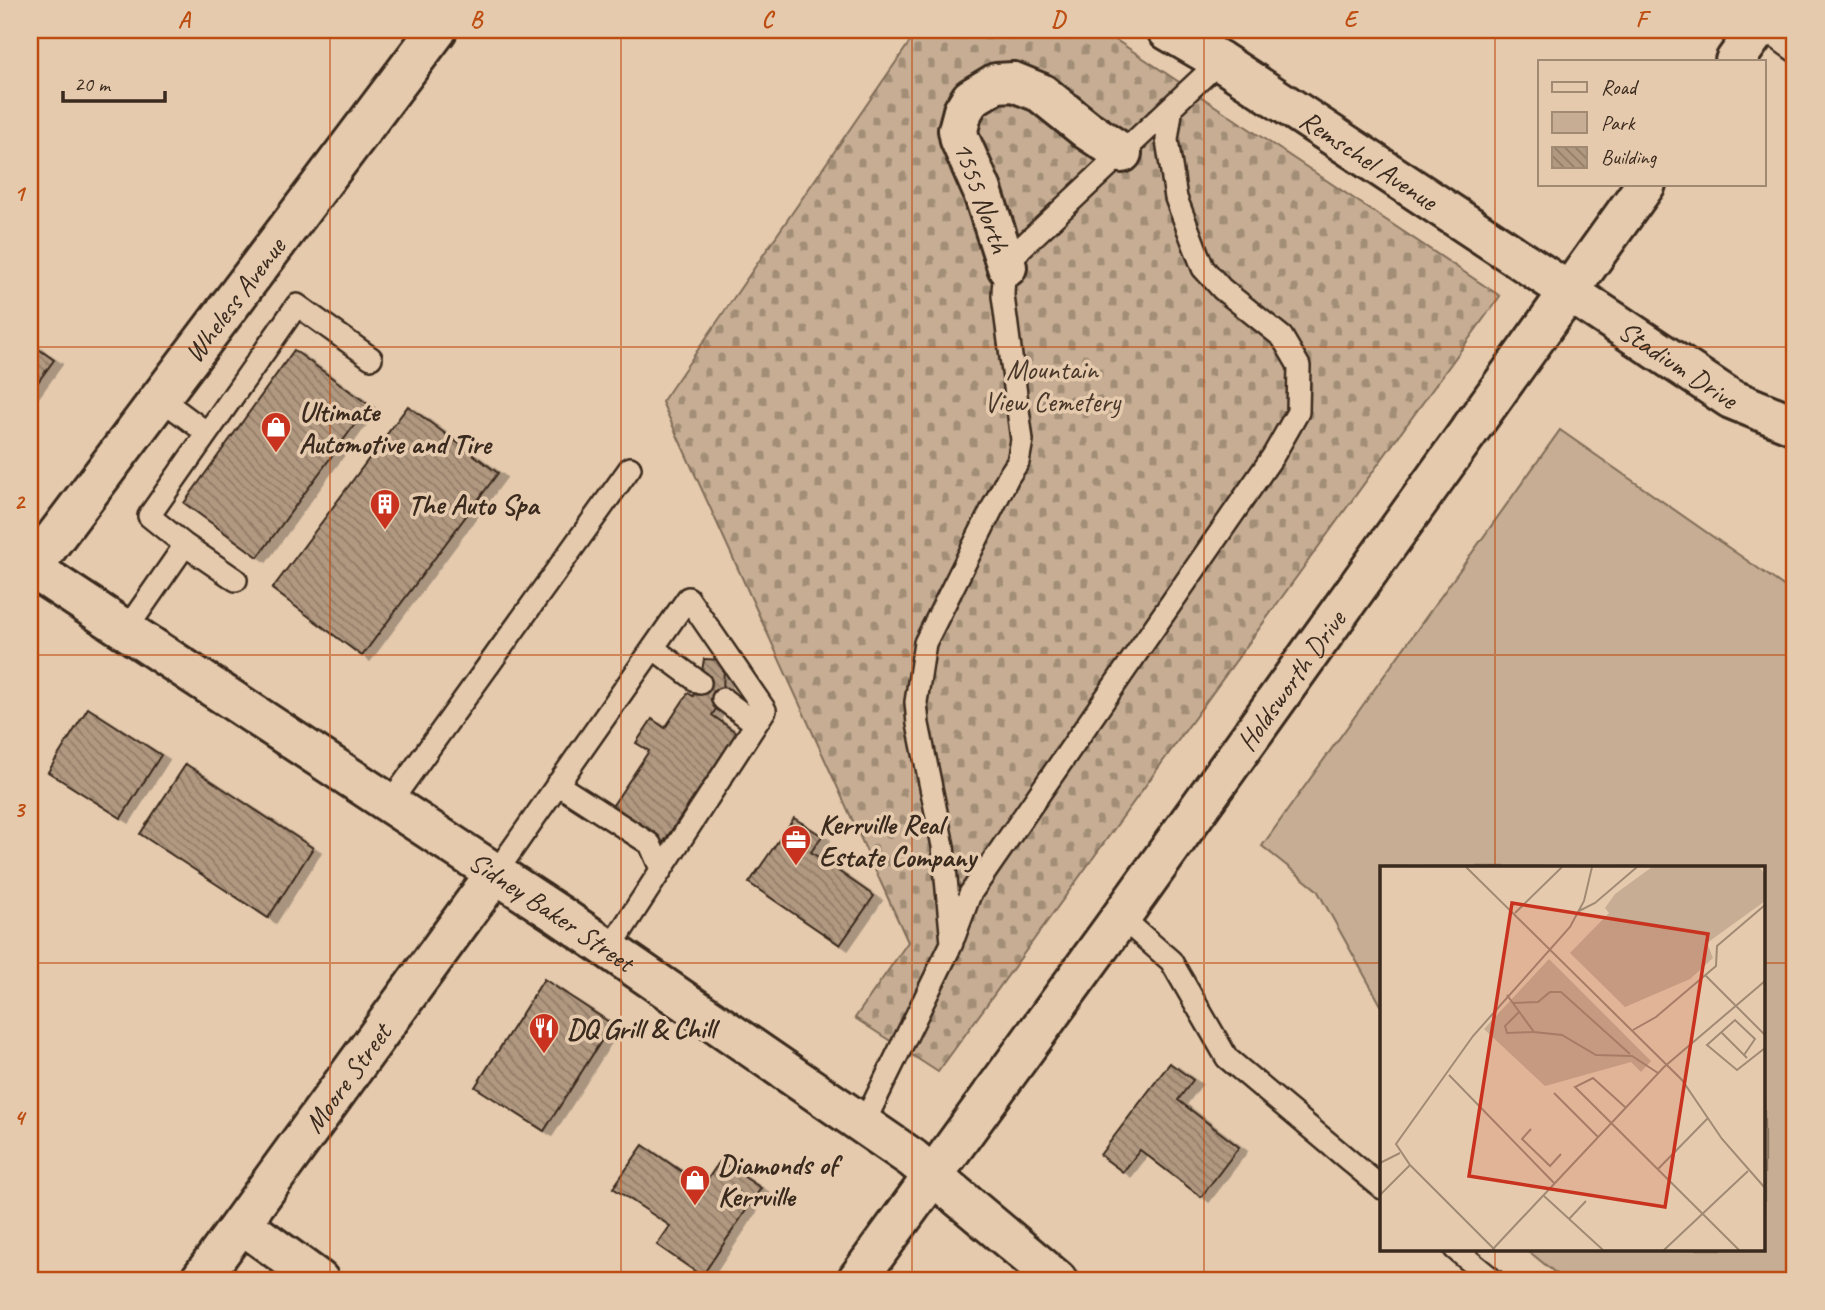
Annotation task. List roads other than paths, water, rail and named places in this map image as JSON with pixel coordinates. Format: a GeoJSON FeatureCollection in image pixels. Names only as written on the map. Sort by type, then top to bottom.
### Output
{"type":"FeatureCollection","features":[{"type":"Feature","properties":{"kind":"main road","name":"Wheless Avenue"},"geometry":{"type":"LineString","coordinates":[[31,567],[436,30]]}},
{"type":"Feature","properties":{"kind":"main road","name":"Remschel Avenue"},"geometry":{"type":"LineString","coordinates":[[1167,30],[1220,61],[1568,291]]}},
{"type":"Feature","properties":{"kind":"main road"},"geometry":{"type":"LineString","coordinates":[[1736,60],[1757,30]]}},
{"type":"Feature","properties":{"kind":"main road","name":"1555 North"},"geometry":{"type":"LineString","coordinates":[[1007,267],[982,190],[960,140],[958,130],[963,111],[971,98],[996,83],[1014,82],[1041,93],[1087,130],[1122,153]]}},
{"type":"Feature","properties":{"kind":"main road","name":"Holdsworth Drive"},"geometry":{"type":"LineString","coordinates":[[857,1280],[1122,917],[1645,186]]}},
{"type":"Feature","properties":{"kind":"main road","name":"Stadium Drive"},"geometry":{"type":"LineString","coordinates":[[1568,291],[1731,399],[1795,425]]}},
{"type":"Feature","properties":{"kind":"main road","name":"Sidney Baker Street"},"geometry":{"type":"LineString","coordinates":[[31,567],[609,950],[863,1125],[933,1176],[1057,1280]]}},
{"type":"Feature","properties":{"kind":"main road","name":"Moore Street"},"geometry":{"type":"LineString","coordinates":[[200,1280],[495,874]]}},
{"type":"Feature","properties":{"kind":"main road"},"geometry":{"type":"LineString","coordinates":[[242,1224],[319,1280]]}},
{"type":"Feature","properties":{"kind":"lane"},"geometry":{"type":"LineString","coordinates":[[1766,30],[1795,51]]}},
{"type":"Feature","properties":{"kind":"lane"},"geometry":{"type":"LineString","coordinates":[[952,943],[943,846],[916,702],[925,643],[1018,462],[1022,440],[1003,296],[1003,276],[1021,248],[1220,61]]}},
{"type":"Feature","properties":{"kind":"lane"},"geometry":{"type":"LineString","coordinates":[[863,1125],[952,943],[970,894],[1273,456],[1298,412],[1299,366],[1282,337],[1222,289],[1203,268],[1176,198],[1167,140],[1172,106]]}},
{"type":"Feature","properties":{"kind":"lane"},"geometry":{"type":"LineString","coordinates":[[236,580],[184,545],[149,516],[297,306],[371,358]]}},
{"type":"Feature","properties":{"kind":"lane"},"geometry":{"type":"LineString","coordinates":[[160,398],[207,433]]}},
{"type":"Feature","properties":{"kind":"lane"},"geometry":{"type":"LineString","coordinates":[[389,804],[630,468]]}},
{"type":"Feature","properties":{"kind":"lane"},"geometry":{"type":"LineString","coordinates":[[126,630],[184,545]]}},
{"type":"Feature","properties":{"kind":"lane"},"geometry":{"type":"LineString","coordinates":[[495,874],[688,598],[765,710],[609,950]]}},
{"type":"Feature","properties":{"kind":"lane"},"geometry":{"type":"LineString","coordinates":[[653,648],[700,683]]}},
{"type":"Feature","properties":{"kind":"lane"},"geometry":{"type":"LineString","coordinates":[[723,699],[755,723]]}},
{"type":"Feature","properties":{"kind":"lane"},"geometry":{"type":"LineString","coordinates":[[557,784],[650,844],[661,869]]}},
{"type":"Feature","properties":{"kind":"lane"},"geometry":{"type":"LineString","coordinates":[[1122,917],[1171,961],[1227,1058],[1380,1186]]}},
{"type":"Feature","properties":{"kind":"lane"},"geometry":{"type":"LineString","coordinates":[[1456,1250],[1493,1280]]}},
{"type":"Feature","properties":{"kind":"place","name":"Ultimate Automotive and Tire"},"geometry":{"type":"Point","coordinates":[276,454]}},
{"type":"Feature","properties":{"kind":"place","name":"The Auto Spa"},"geometry":{"type":"Point","coordinates":[385,531]}},
{"type":"Feature","properties":{"kind":"place","name":"Kerrville Real Estate Company"},"geometry":{"type":"Point","coordinates":[796,867]}},
{"type":"Feature","properties":{"kind":"place","name":"DQ Grill & Chill"},"geometry":{"type":"Point","coordinates":[544,1055]}},
{"type":"Feature","properties":{"kind":"place","name":"Diamonds of Kerrville"},"geometry":{"type":"Point","coordinates":[695,1207]}},
{"type":"Feature","properties":{"kind":"park label","name":"Mountain View Cemetery"},"geometry":{"type":"Point","coordinates":[1052,385]}}]}
